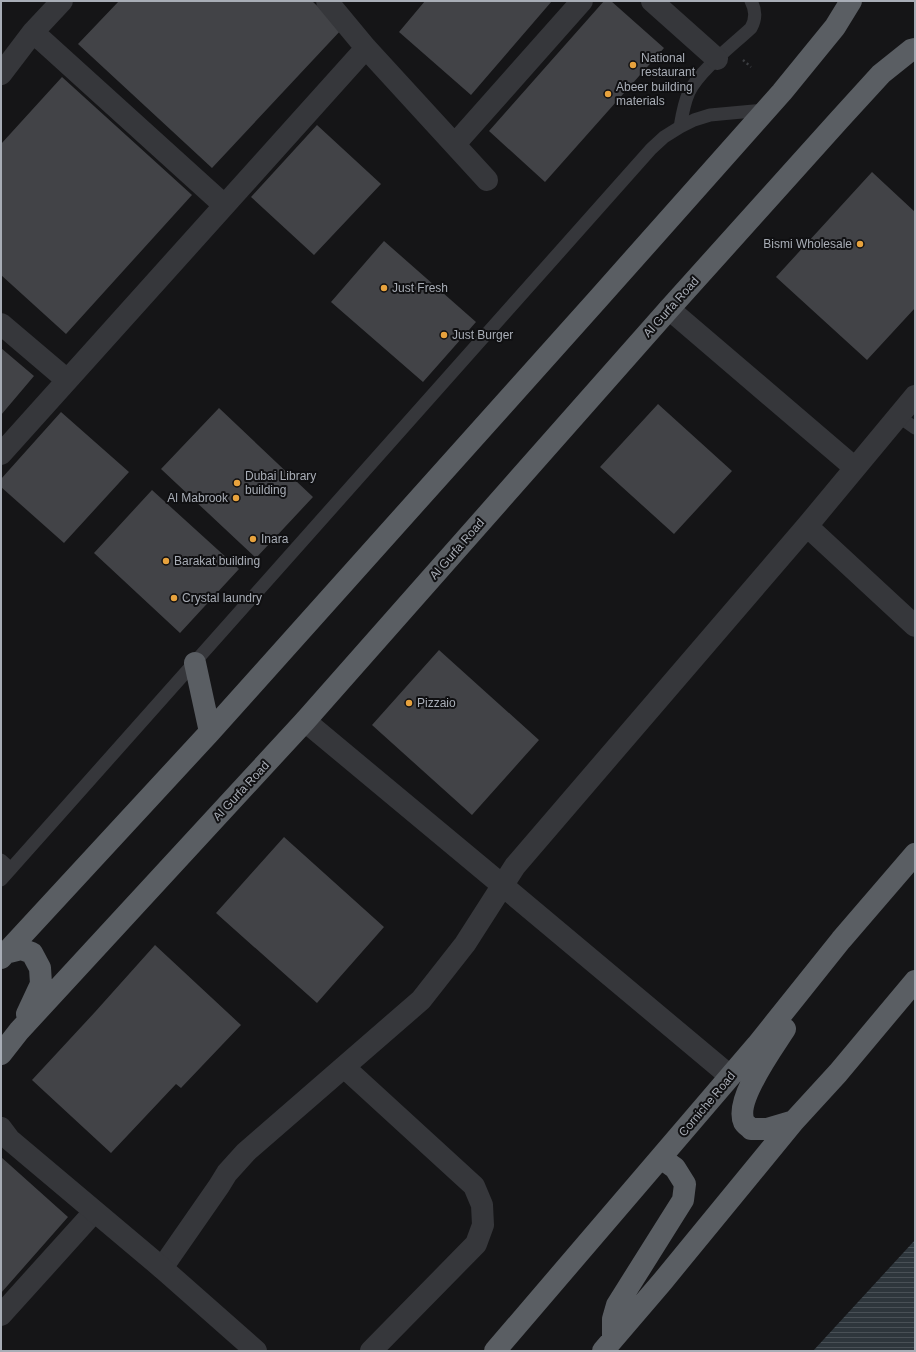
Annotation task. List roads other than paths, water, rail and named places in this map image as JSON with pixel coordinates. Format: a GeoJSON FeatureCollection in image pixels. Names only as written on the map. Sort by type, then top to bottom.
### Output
{"type":"FeatureCollection","features":[{"type":"Feature","properties":{"kind":"highway"},"geometry":{"type":"LineString","coordinates":[[3,956],[210,732],[782,92],[835,27],[851,1]]}},
{"type":"Feature","properties":{"kind":"highway","name":"Al Gurfa Road"},"geometry":{"type":"LineString","coordinates":[[1,1054],[19,1031],[305,721],[831,128],[881,74],[911,50],[915,49]]}},
{"type":"Feature","properties":{"kind":"highway"},"geometry":{"type":"LineString","coordinates":[[194,662],[210,732]]}},
{"type":"Feature","properties":{"kind":"highway","name":"Corniche Road"},"geometry":{"type":"LineString","coordinates":[[495,1351],[661,1158],[841,940],[915,854]]}},
{"type":"Feature","properties":{"kind":"highway"},"geometry":{"type":"LineString","coordinates":[[794,1120],[767,1129],[751,1129],[744,1122],[743,1105],[754,1079],[841,940]]}},
{"type":"Feature","properties":{"kind":"highway"},"geometry":{"type":"LineString","coordinates":[[3,956],[21,949],[32,953],[40,968],[41,984],[19,1031]]}},
{"type":"Feature","properties":{"kind":"highway"},"geometry":{"type":"LineString","coordinates":[[608,1345],[662,1282],[794,1120],[838,1073],[915,981]]}},
{"type":"Feature","properties":{"kind":"highway"},"geometry":{"type":"LineString","coordinates":[[608,1345],[617,1305],[683,1200],[685,1184],[675,1168],[661,1158]]}},
{"type":"Feature","properties":{"kind":"street"},"geometry":{"type":"LineString","coordinates":[[1,74],[33,32],[62,1]]}},
{"type":"Feature","properties":{"kind":"street"},"geometry":{"type":"LineString","coordinates":[[326,1],[366,48],[487,180]]}},
{"type":"Feature","properties":{"kind":"street"},"geometry":{"type":"LineString","coordinates":[[455,144],[582,1]]}},
{"type":"Feature","properties":{"kind":"street"},"geometry":{"type":"LineString","coordinates":[[652,1],[717,59]]}},
{"type":"Feature","properties":{"kind":"street"},"geometry":{"type":"LineString","coordinates":[[33,32],[224,204]]}},
{"type":"Feature","properties":{"kind":"street"},"geometry":{"type":"LineString","coordinates":[[1,454],[224,204],[366,48]]}},
{"type":"Feature","properties":{"kind":"street"},"geometry":{"type":"LineString","coordinates":[[670,309],[855,468]]}},
{"type":"Feature","properties":{"kind":"street"},"geometry":{"type":"LineString","coordinates":[[1,324],[67,380]]}},
{"type":"Feature","properties":{"kind":"street"},"geometry":{"type":"LineString","coordinates":[[162,1268],[227,1173],[246,1152],[422,1000],[465,944],[515,866],[855,468],[907,422],[915,396]]}},
{"type":"Feature","properties":{"kind":"street"},"geometry":{"type":"LineString","coordinates":[[807,526],[915,626]]}},
{"type":"Feature","properties":{"kind":"street"},"geometry":{"type":"LineString","coordinates":[[305,721],[730,1076]]}},
{"type":"Feature","properties":{"kind":"street"},"geometry":{"type":"LineString","coordinates":[[344,1067],[474,1186],[482,1204],[483,1225],[476,1244],[372,1351]]}},
{"type":"Feature","properties":{"kind":"street"},"geometry":{"type":"LineString","coordinates":[[4,1136],[162,1268],[256,1351]]}},
{"type":"Feature","properties":{"kind":"street"},"geometry":{"type":"LineString","coordinates":[[1,1315],[94,1212]]}},
{"type":"Feature","properties":{"kind":"lane"},"geometry":{"type":"LineString","coordinates":[[680,127],[686,99],[700,75],[751,28],[755,21],[756,13],[751,1]]}},
{"type":"Feature","properties":{"kind":"lane"},"geometry":{"type":"LineString","coordinates":[[1,880],[651,149],[664,137],[680,127],[710,114],[765,110]]}},
{"type":"Feature","properties":{"kind":"lane"},"geometry":{"type":"LineString","coordinates":[[1,860],[11,869]]}},
{"type":"Feature","properties":{"kind":"place","name":"National restaurant"},"geometry":{"type":"Point","coordinates":[633,65]}},
{"type":"Feature","properties":{"kind":"place","name":"Abeer building materials"},"geometry":{"type":"Point","coordinates":[608,94]}},
{"type":"Feature","properties":{"kind":"place","name":"Bismi Wholesale"},"geometry":{"type":"Point","coordinates":[860,244]}},
{"type":"Feature","properties":{"kind":"place","name":"Just Fresh"},"geometry":{"type":"Point","coordinates":[384,288]}},
{"type":"Feature","properties":{"kind":"place","name":"Just Burger"},"geometry":{"type":"Point","coordinates":[444,335]}},
{"type":"Feature","properties":{"kind":"place","name":"Dubai Library building"},"geometry":{"type":"Point","coordinates":[237,483]}},
{"type":"Feature","properties":{"kind":"place","name":"Al Mabrook"},"geometry":{"type":"Point","coordinates":[236,498]}},
{"type":"Feature","properties":{"kind":"place","name":"Inara"},"geometry":{"type":"Point","coordinates":[253,539]}},
{"type":"Feature","properties":{"kind":"place","name":"Barakat building"},"geometry":{"type":"Point","coordinates":[166,561]}},
{"type":"Feature","properties":{"kind":"place","name":"Crystal laundry"},"geometry":{"type":"Point","coordinates":[174,598]}},
{"type":"Feature","properties":{"kind":"place","name":"Pizzaio"},"geometry":{"type":"Point","coordinates":[409,703]}}]}
